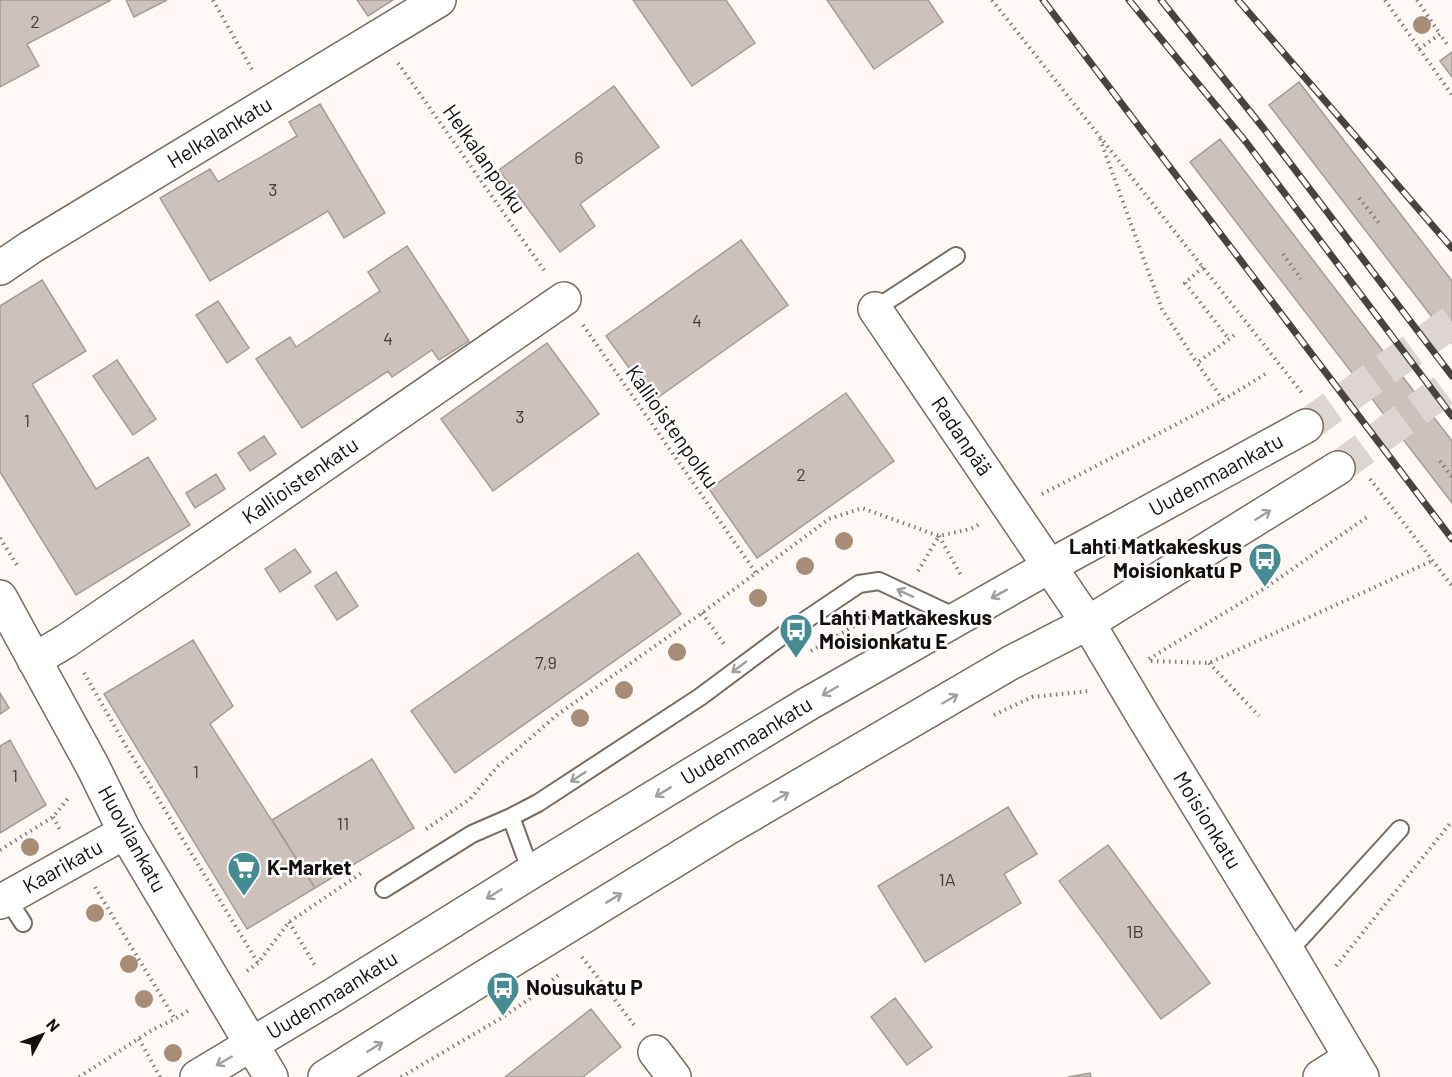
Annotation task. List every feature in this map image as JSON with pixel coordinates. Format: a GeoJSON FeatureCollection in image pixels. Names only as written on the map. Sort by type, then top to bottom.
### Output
{"type":"FeatureCollection","features":[{"type":"Feature","properties":{"kind":"street","name":"Helkalankatu"},"geometry":{"type":"LineString","coordinates":[[0,268],[439,0]]}},
{"type":"Feature","properties":{"kind":"street","name":"Kallioistenkatu"},"geometry":{"type":"LineString","coordinates":[[34,660],[66,641],[564,299]]}},
{"type":"Feature","properties":{"kind":"street","name":"Radanpää"},"geometry":{"type":"LineString","coordinates":[[875,309],[1050,566]]}},
{"type":"Feature","properties":{"kind":"street","name":"Uudenmaankatu"},"geometry":{"type":"LineString","coordinates":[[197,1077],[806,705],[1050,566],[1305,411]]}},
{"type":"Feature","properties":{"kind":"street"},"geometry":{"type":"LineString","coordinates":[[325,1077],[726,829],[1012,662],[1088,623],[1338,468]]}},
{"type":"Feature","properties":{"kind":"street","name":"Moisionkatu"},"geometry":{"type":"LineString","coordinates":[[1050,566],[1120,675],[1356,1068]]}},
{"type":"Feature","properties":{"kind":"street","name":"Huovilankatu"},"geometry":{"type":"LineString","coordinates":[[0,597],[93,767],[125,832],[271,1077]]}},
{"type":"Feature","properties":{"kind":"street","name":"Kaarikatu"},"geometry":{"type":"LineString","coordinates":[[10,908],[77,858],[125,832]]}},
{"type":"Feature","properties":{"kind":"street"},"geometry":{"type":"LineString","coordinates":[[1320,1077],[1356,1068]]}},
{"type":"Feature","properties":{"kind":"lane"},"geometry":{"type":"LineString","coordinates":[[875,309],[956,256]]}},
{"type":"Feature","properties":{"kind":"lane"},"geometry":{"type":"LineString","coordinates":[[384,890],[472,834],[538,803],[700,697],[782,636],[859,584],[879,580],[958,618]]}},
{"type":"Feature","properties":{"kind":"lane"},"geometry":{"type":"LineString","coordinates":[[511,817],[531,872]]}},
{"type":"Feature","properties":{"kind":"lane"},"geometry":{"type":"LineString","coordinates":[[1288,952],[1400,829]]}},
{"type":"Feature","properties":{"kind":"path"},"geometry":{"type":"LineString","coordinates":[[213,0],[271,102]]}},
{"type":"Feature","properties":{"kind":"path"},"geometry":{"type":"LineString","coordinates":[[992,0],[1203,267],[1305,411]]}},
{"type":"Feature","properties":{"kind":"path"},"geometry":{"type":"LineString","coordinates":[[1385,0],[1452,95]]}},
{"type":"Feature","properties":{"kind":"path"},"geometry":{"type":"LineString","coordinates":[[1417,0],[1448,46]]}},
{"type":"Feature","properties":{"kind":"path"},"geometry":{"type":"LineString","coordinates":[[1419,49],[1440,34]]}},
{"type":"Feature","properties":{"kind":"path","name":"Helkalanpolku"},"geometry":{"type":"LineString","coordinates":[[379,36],[564,299]]}},
{"type":"Feature","properties":{"kind":"path"},"geometry":{"type":"LineString","coordinates":[[1098,133],[1162,309],[1223,400]]}},
{"type":"Feature","properties":{"kind":"path"},"geometry":{"type":"LineString","coordinates":[[1359,198],[1379,224]]}},
{"type":"Feature","properties":{"kind":"path"},"geometry":{"type":"LineString","coordinates":[[1283,254],[1301,279]]}},
{"type":"Feature","properties":{"kind":"path"},"geometry":{"type":"LineString","coordinates":[[1203,267],[1185,283],[1229,339]]}},
{"type":"Feature","properties":{"kind":"path","name":"Kallioistenpolku"},"geometry":{"type":"LineString","coordinates":[[564,299],[756,573]]}},
{"type":"Feature","properties":{"kind":"path"},"geometry":{"type":"LineString","coordinates":[[1197,363],[1237,333]]}},
{"type":"Feature","properties":{"kind":"path"},"geometry":{"type":"LineString","coordinates":[[1440,461],[1452,477]]}},
{"type":"Feature","properties":{"kind":"path"},"geometry":{"type":"LineString","coordinates":[[1369,478],[1452,586]]}},
{"type":"Feature","properties":{"kind":"path"},"geometry":{"type":"LineString","coordinates":[[1370,515],[1265,588],[1148,660],[1209,663],[1434,560]]}},
{"type":"Feature","properties":{"kind":"path"},"geometry":{"type":"LineString","coordinates":[[806,654],[891,604],[917,574],[939,536]]}},
{"type":"Feature","properties":{"kind":"path"},"geometry":{"type":"LineString","coordinates":[[0,538],[24,575]]}},
{"type":"Feature","properties":{"kind":"path"},"geometry":{"type":"LineString","coordinates":[[702,613],[716,632]]}},
{"type":"Feature","properties":{"kind":"path"},"geometry":{"type":"LineString","coordinates":[[66,641],[126,746],[258,963]]}},
{"type":"Feature","properties":{"kind":"path"},"geometry":{"type":"LineString","coordinates":[[1209,663],[1259,716]]}},
{"type":"Feature","properties":{"kind":"path"},"geometry":{"type":"LineString","coordinates":[[990,717],[1032,697],[1090,691],[1120,675]]}},
{"type":"Feature","properties":{"kind":"path"},"geometry":{"type":"LineString","coordinates":[[0,850],[53,817],[93,767],[126,746]]}},
{"type":"Feature","properties":{"kind":"path"},"geometry":{"type":"LineString","coordinates":[[53,817],[175,1019]]}},
{"type":"Feature","properties":{"kind":"path"},"geometry":{"type":"LineString","coordinates":[[1334,969],[1452,821]]}},
{"type":"Feature","properties":{"kind":"path"},"geometry":{"type":"LineString","coordinates":[[589,951],[582,957],[665,1065]]}},
{"type":"Feature","properties":{"kind":"path"},"geometry":{"type":"LineString","coordinates":[[401,1077],[502,1017],[528,1000],[564,971]]}},
{"type":"Feature","properties":{"kind":"path"},"geometry":{"type":"LineString","coordinates":[[79,1077],[152,1030]]}},
{"type":"Feature","properties":{"kind":"path"},"geometry":{"type":"LineString","coordinates":[[139,1039],[160,1077]]}},
{"type":"Feature","properties":{"kind":"building"},"geometry":{"type":"Polygon","coordinates":[[[0,0],[111,0],[27,44],[39,66],[0,87],[0,0]]]}},
{"type":"Feature","properties":{"kind":"building"},"geometry":{"type":"Polygon","coordinates":[[[126,0],[167,0],[134,17],[126,0]]]}},
{"type":"Feature","properties":{"kind":"building"},"geometry":{"type":"Polygon","coordinates":[[[357,0],[393,0],[368,16],[357,0]]]}},
{"type":"Feature","properties":{"kind":"building"},"geometry":{"type":"Polygon","coordinates":[[[633,0],[726,0],[755,43],[692,86],[633,0]]]}},
{"type":"Feature","properties":{"kind":"building"},"geometry":{"type":"Polygon","coordinates":[[[827,0],[928,0],[943,22],[874,69],[827,0]]]}},
{"type":"Feature","properties":{"kind":"building"},"geometry":{"type":"Polygon","coordinates":[[[1452,52],[1452,77],[1440,61],[1452,52]]]}},
{"type":"Feature","properties":{"kind":"building"},"geometry":{"type":"Polygon","coordinates":[[[1299,82],[1452,281],[1452,343],[1269,105],[1299,82]]]}},
{"type":"Feature","properties":{"kind":"building"},"geometry":{"type":"Polygon","coordinates":[[[614,86],[659,147],[580,204],[595,226],[560,252],[499,170],[614,86]]]}},
{"type":"Feature","properties":{"kind":"building"},"geometry":{"type":"Polygon","coordinates":[[[320,104],[385,213],[344,238],[328,211],[210,281],[160,198],[210,169],[218,182],[297,136],[289,122],[320,104]]]}},
{"type":"Feature","properties":{"kind":"building"},"geometry":{"type":"Polygon","coordinates":[[[1220,139],[1452,441],[1452,503],[1190,162],[1220,139]]]}},
{"type":"Feature","properties":{"kind":"building"},"geometry":{"type":"Polygon","coordinates":[[[741,240],[788,305],[653,401],[606,336],[741,240]]]}},
{"type":"Feature","properties":{"kind":"building"},"geometry":{"type":"Polygon","coordinates":[[[407,246],[469,341],[439,360],[432,350],[392,377],[388,371],[302,428],[256,359],[290,337],[296,347],[380,291],[368,272],[407,246]]]}},
{"type":"Feature","properties":{"kind":"building"},"geometry":{"type":"Polygon","coordinates":[[[42,280],[86,351],[32,384],[96,489],[148,457],[190,525],[76,595],[0,472],[0,306],[42,280]]]}},
{"type":"Feature","properties":{"kind":"building"},"geometry":{"type":"Polygon","coordinates":[[[218,301],[249,348],[227,363],[196,315],[218,301]]]}},
{"type":"Feature","properties":{"kind":"building"},"geometry":{"type":"Polygon","coordinates":[[[547,343],[599,414],[493,491],[441,419],[547,343]]]}},
{"type":"Feature","properties":{"kind":"building"},"geometry":{"type":"Polygon","coordinates":[[[117,360],[156,419],[133,435],[93,376],[117,360]]]}},
{"type":"Feature","properties":{"kind":"building"},"geometry":{"type":"Polygon","coordinates":[[[846,393],[894,461],[757,558],[709,489],[846,393]]]}},
{"type":"Feature","properties":{"kind":"building"},"geometry":{"type":"Polygon","coordinates":[[[264,436],[276,454],[250,471],[238,453],[264,436]]]}},
{"type":"Feature","properties":{"kind":"building"},"geometry":{"type":"Polygon","coordinates":[[[216,474],[225,489],[195,508],[186,493],[216,474]]]}},
{"type":"Feature","properties":{"kind":"building"},"geometry":{"type":"Polygon","coordinates":[[[295,549],[311,572],[280,592],[265,569],[295,549]]]}},
{"type":"Feature","properties":{"kind":"building"},"geometry":{"type":"Polygon","coordinates":[[[638,553],[681,614],[455,773],[411,711],[638,553]]]}},
{"type":"Feature","properties":{"kind":"building"},"geometry":{"type":"Polygon","coordinates":[[[336,572],[358,606],[337,620],[315,586],[336,572]]]}},
{"type":"Feature","properties":{"kind":"building"},"geometry":{"type":"Polygon","coordinates":[[[193,640],[233,706],[210,724],[315,888],[247,929],[104,694],[193,640]]]}},
{"type":"Feature","properties":{"kind":"building"},"geometry":{"type":"Polygon","coordinates":[[[0,693],[9,708],[0,714],[0,693]]]}},
{"type":"Feature","properties":{"kind":"building"},"geometry":{"type":"Polygon","coordinates":[[[10,740],[46,805],[0,833],[0,746],[10,740]]]}},
{"type":"Feature","properties":{"kind":"building"},"geometry":{"type":"Polygon","coordinates":[[[372,759],[414,828],[315,888],[272,820],[372,759]]]}},
{"type":"Feature","properties":{"kind":"building"},"geometry":{"type":"Polygon","coordinates":[[[1008,807],[1037,854],[1004,874],[1021,903],[925,962],[878,886],[1008,807]]]}},
{"type":"Feature","properties":{"kind":"building"},"geometry":{"type":"Polygon","coordinates":[[[1108,845],[1210,983],[1161,1019],[1059,881],[1108,845]]]}},
{"type":"Feature","properties":{"kind":"building"},"geometry":{"type":"Polygon","coordinates":[[[895,998],[932,1047],[907,1065],[871,1017],[895,998]]]}},
{"type":"Feature","properties":{"kind":"building"},"geometry":{"type":"Polygon","coordinates":[[[591,1009],[621,1047],[583,1077],[505,1077],[591,1009]]]}},
{"type":"Feature","properties":{"kind":"building"},"geometry":{"type":"Polygon","coordinates":[[[1090,1073],[1091,1077],[1068,1077],[1090,1073]]]}},
{"type":"Feature","properties":{"kind":"tunnel"},"geometry":{"type":"LineString","coordinates":[[1306,426],[1452,322]]}},
{"type":"Feature","properties":{"kind":"tunnel"},"geometry":{"type":"LineString","coordinates":[[1338,468],[1452,384]]}},
{"type":"Feature","properties":{"kind":"railway"},"geometry":{"type":"LineString","coordinates":[[1043,0],[1452,539]]}},
{"type":"Feature","properties":{"kind":"railway"},"geometry":{"type":"LineString","coordinates":[[1129,0],[1246,142],[1452,416]]}},
{"type":"Feature","properties":{"kind":"railway"},"geometry":{"type":"LineString","coordinates":[[1161,0],[1264,129],[1452,376]]}},
{"type":"Feature","properties":{"kind":"railway"},"geometry":{"type":"LineString","coordinates":[[1238,0],[1452,248]]}},
{"type":"Feature","properties":{"kind":"place","name":"Lahti Matkakeskus Moisionkatu P"},"geometry":{"type":"Point","coordinates":[1265,588]}},
{"type":"Feature","properties":{"kind":"place","name":"Lahti Matkakeskus Moisionkatu E"},"geometry":{"type":"Point","coordinates":[796,659]}},
{"type":"Feature","properties":{"kind":"place","name":"K-Market"},"geometry":{"type":"Point","coordinates":[244,897]}},
{"type":"Feature","properties":{"kind":"place","name":"Nousukatu P"},"geometry":{"type":"Point","coordinates":[503,1017]}}]}
